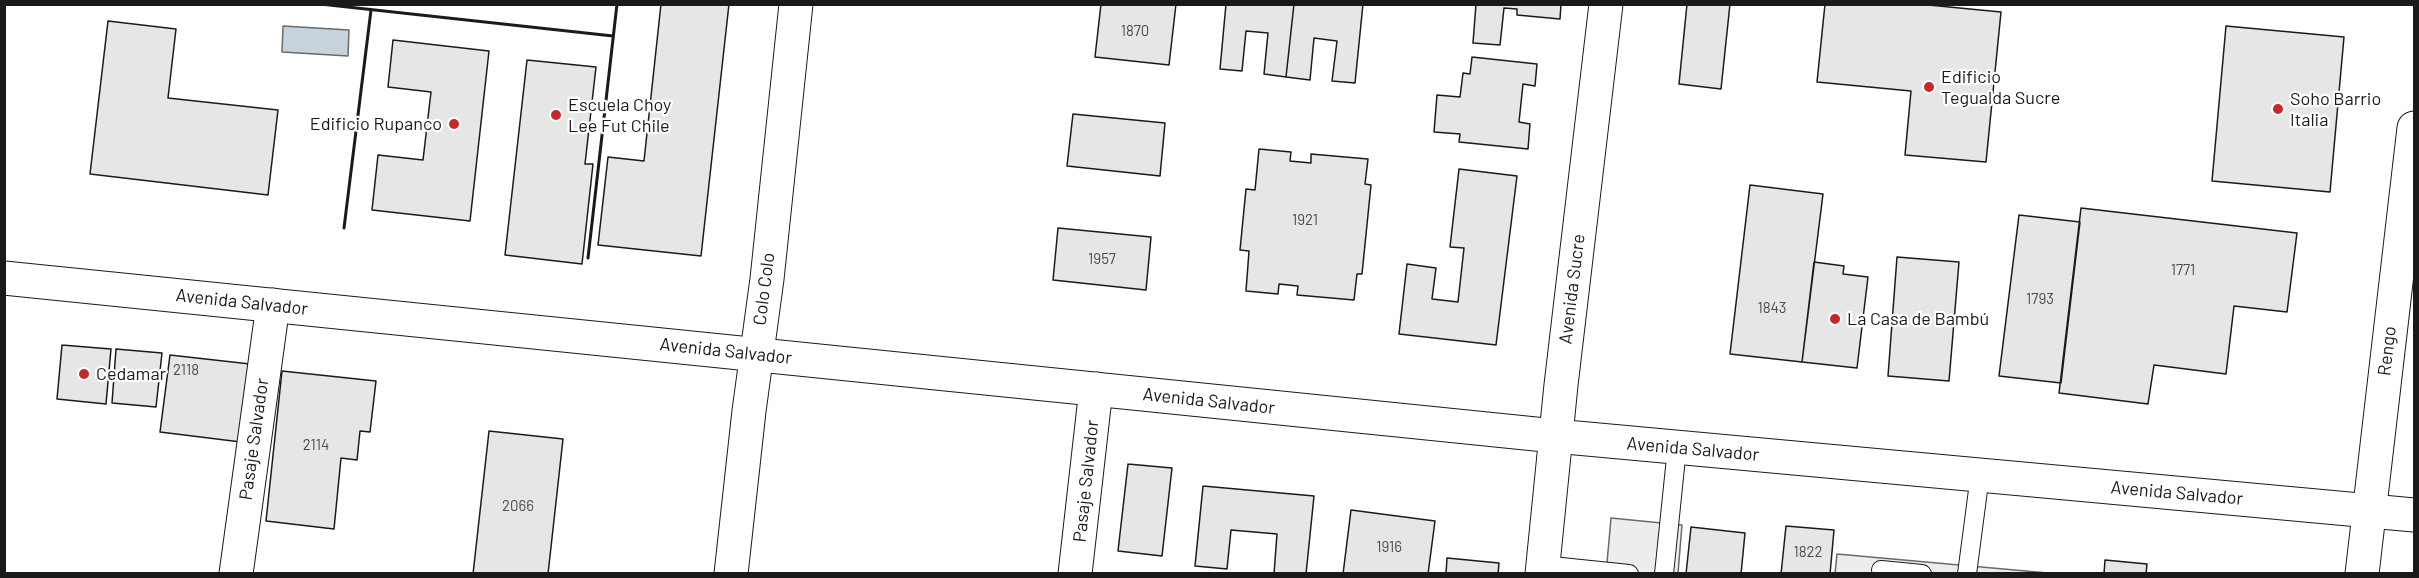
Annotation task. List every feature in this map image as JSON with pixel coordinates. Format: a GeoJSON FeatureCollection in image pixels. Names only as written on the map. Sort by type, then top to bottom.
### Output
{"type":"FeatureCollection","features":[{"type":"Feature","properties":{"kind":"main road","name":"Colo Colo"},"geometry":{"type":"LineString","coordinates":[[730,573],[767,279],[796,4]]}},
{"type":"Feature","properties":{"kind":"main road","name":"Avenida Sucre"},"geometry":{"type":"LineString","coordinates":[[1542,569],[1555,436],[1606,4]]}},
{"type":"Feature","properties":{"kind":"main road","name":"Rengo"},"geometry":{"type":"LineString","coordinates":[[2362,573],[2415,129]]}},
{"type":"Feature","properties":{"kind":"main road","name":"Avenida Salvador"},"geometry":{"type":"LineString","coordinates":[[4,278],[1555,436],[2415,516]]}},
{"type":"Feature","properties":{"kind":"main road","name":"Pasaje Salvador"},"geometry":{"type":"LineString","coordinates":[[236,573],[273,305]]}},
{"type":"Feature","properties":{"kind":"main road","name":"Pasaje Salvador"},"geometry":{"type":"LineString","coordinates":[[1075,573],[1096,389]]}},
{"type":"Feature","properties":{"kind":"lane"},"geometry":{"type":"LineString","coordinates":[[1664,573],[1677,448]]}},
{"type":"Feature","properties":{"kind":"lane"},"geometry":{"type":"LineString","coordinates":[[1967,573],[1980,475]]}},
{"type":"Feature","properties":{"kind":"lane"},"geometry":{"type":"LineString","coordinates":[[1542,569],[1629,573]]}},
{"type":"Feature","properties":{"kind":"lane"},"geometry":{"type":"LineString","coordinates":[[1881,570],[1922,573]]}},
{"type":"Feature","properties":{"kind":"shaded area"},"geometry":{"type":"Polygon","coordinates":[[[283,26],[349,30],[348,56],[282,52],[283,26]]]}},
{"type":"Feature","properties":{"kind":"shaded area"},"geometry":{"type":"Polygon","coordinates":[[[1611,518],[1682,525],[1678,573],[1606,574],[1611,518]]]}},
{"type":"Feature","properties":{"kind":"shaded area"},"geometry":{"type":"Polygon","coordinates":[[[1837,554],[2048,573],[1835,574],[1837,554]]]}},
{"type":"Feature","properties":{"kind":"building"},"geometry":{"type":"Polygon","coordinates":[[[661,4],[729,4],[701,256],[598,245],[608,157],[644,161],[661,4]]]}},
{"type":"Feature","properties":{"kind":"building"},"geometry":{"type":"Polygon","coordinates":[[[1101,4],[1176,4],[1169,65],[1095,57],[1101,4]]]}},
{"type":"Feature","properties":{"kind":"building"},"geometry":{"type":"Polygon","coordinates":[[[1226,4],[1294,4],[1286,77],[1264,74],[1268,33],[1246,31],[1242,71],[1220,69],[1226,4]]]}},
{"type":"Feature","properties":{"kind":"building"},"geometry":{"type":"Polygon","coordinates":[[[1294,4],[1363,4],[1355,83],[1332,81],[1337,41],[1314,38],[1310,80],[1286,77],[1294,4]]]}},
{"type":"Feature","properties":{"kind":"building"},"geometry":{"type":"Polygon","coordinates":[[[1476,4],[1561,4],[1560,19],[1517,15],[1517,9],[1504,8],[1500,45],[1473,43],[1476,4]]]}},
{"type":"Feature","properties":{"kind":"building"},"geometry":{"type":"Polygon","coordinates":[[[1687,4],[1730,4],[1721,89],[1679,84],[1687,4]]]}},
{"type":"Feature","properties":{"kind":"building","name":"Edificio Tegualda Sucre"},"geometry":{"type":"Polygon","coordinates":[[[1825,4],[1918,4],[2001,12],[1986,162],[1905,155],[1911,91],[1817,82],[1825,4]]]}},
{"type":"Feature","properties":{"kind":"building"},"geometry":{"type":"Polygon","coordinates":[[[108,21],[176,29],[168,98],[278,110],[268,195],[90,174],[108,21]]]}},
{"type":"Feature","properties":{"kind":"building","name":"Soho Barrio Italia"},"geometry":{"type":"Polygon","coordinates":[[[2226,26],[2344,37],[2330,192],[2212,181],[2226,26]]]}},
{"type":"Feature","properties":{"kind":"building","name":"Edificio Rupanco"},"geometry":{"type":"Polygon","coordinates":[[[393,40],[489,51],[470,221],[372,210],[378,155],[423,160],[431,92],[388,87],[393,40]]]}},
{"type":"Feature","properties":{"kind":"building"},"geometry":{"type":"Polygon","coordinates":[[[1472,57],[1537,64],[1535,86],[1523,84],[1519,122],[1530,124],[1528,149],[1459,142],[1460,134],[1434,132],[1437,95],[1460,97],[1463,73],[1470,74],[1472,57]]]}},
{"type":"Feature","properties":{"kind":"building","name":"Escuela Choy Lee Fut Chile"},"geometry":{"type":"Polygon","coordinates":[[[527,60],[596,67],[585,164],[593,164],[582,264],[505,255],[527,60]]]}},
{"type":"Feature","properties":{"kind":"building"},"geometry":{"type":"Polygon","coordinates":[[[1073,114],[1165,123],[1160,176],[1067,166],[1073,114]]]}},
{"type":"Feature","properties":{"kind":"building"},"geometry":{"type":"Polygon","coordinates":[[[1259,149],[1291,152],[1290,161],[1311,163],[1311,154],[1368,159],[1365,184],[1371,185],[1362,274],[1357,274],[1354,300],[1297,295],[1298,286],[1279,284],[1278,294],[1246,291],[1249,251],[1240,250],[1246,189],[1255,190],[1259,149]]]}},
{"type":"Feature","properties":{"kind":"building"},"geometry":{"type":"Polygon","coordinates":[[[1459,169],[1517,176],[1496,345],[1399,334],[1407,264],[1436,268],[1432,299],[1458,302],[1464,248],[1450,247],[1459,169]]]}},
{"type":"Feature","properties":{"kind":"building"},"geometry":{"type":"Polygon","coordinates":[[[1750,185],[1823,194],[1802,362],[1730,354],[1750,185]]]}},
{"type":"Feature","properties":{"kind":"building"},"geometry":{"type":"Polygon","coordinates":[[[2081,208],[2297,233],[2287,312],[2234,306],[2226,374],[2154,365],[2148,404],[2059,393],[2081,208]]]}},
{"type":"Feature","properties":{"kind":"building"},"geometry":{"type":"Polygon","coordinates":[[[2019,215],[2080,222],[2061,383],[1999,376],[2019,215]]]}},
{"type":"Feature","properties":{"kind":"building"},"geometry":{"type":"Polygon","coordinates":[[[1058,228],[1151,237],[1146,290],[1053,280],[1058,228]]]}},
{"type":"Feature","properties":{"kind":"building"},"geometry":{"type":"Polygon","coordinates":[[[1897,257],[1959,262],[1949,381],[1888,376],[1897,257]]]}},
{"type":"Feature","properties":{"kind":"building","name":"La Casa de Bambú"},"geometry":{"type":"Polygon","coordinates":[[[1814,262],[1844,266],[1843,274],[1868,277],[1857,368],[1802,362],[1814,262]]]}},
{"type":"Feature","properties":{"kind":"building","name":"Cedamar"},"geometry":{"type":"Polygon","coordinates":[[[62,345],[111,349],[106,404],[57,399],[62,345]]]}},
{"type":"Feature","properties":{"kind":"building"},"geometry":{"type":"Polygon","coordinates":[[[116,349],[162,353],[156,407],[112,403],[116,349]]]}},
{"type":"Feature","properties":{"kind":"building"},"geometry":{"type":"Polygon","coordinates":[[[170,355],[259,365],[249,443],[160,432],[170,355]]]}},
{"type":"Feature","properties":{"kind":"building"},"geometry":{"type":"Polygon","coordinates":[[[282,371],[376,381],[370,432],[360,431],[357,460],[341,458],[334,529],[266,521],[282,371]]]}},
{"type":"Feature","properties":{"kind":"building"},"geometry":{"type":"Polygon","coordinates":[[[489,431],[563,439],[548,574],[473,574],[489,431]]]}},
{"type":"Feature","properties":{"kind":"building"},"geometry":{"type":"Polygon","coordinates":[[[1128,464],[1172,468],[1162,556],[1118,551],[1128,464]]]}},
{"type":"Feature","properties":{"kind":"building"},"geometry":{"type":"Polygon","coordinates":[[[1203,486],[1314,496],[1306,574],[1274,574],[1277,534],[1231,530],[1227,569],[1195,566],[1203,486]]]}},
{"type":"Feature","properties":{"kind":"building"},"geometry":{"type":"Polygon","coordinates":[[[1351,510],[1435,521],[1428,574],[1343,574],[1351,510]]]}},
{"type":"Feature","properties":{"kind":"building"},"geometry":{"type":"Polygon","coordinates":[[[1786,526],[1834,530],[1830,574],[1781,574],[1786,526]]]}},
{"type":"Feature","properties":{"kind":"building"},"geometry":{"type":"Polygon","coordinates":[[[1691,527],[1745,533],[1741,574],[1686,574],[1691,527]]]}},
{"type":"Feature","properties":{"kind":"building"},"geometry":{"type":"Polygon","coordinates":[[[1447,558],[1499,563],[1498,574],[1446,574],[1447,558]]]}},
{"type":"Feature","properties":{"kind":"building"},"geometry":{"type":"Polygon","coordinates":[[[2105,560],[2147,564],[2146,574],[2104,574],[2105,560]]]}},
{"type":"Feature","properties":{"kind":"wall"},"geometry":{"type":"LineString","coordinates":[[320,4],[613,36]]}},
{"type":"Feature","properties":{"kind":"wall"},"geometry":{"type":"LineString","coordinates":[[588,258],[617,4]]}},
{"type":"Feature","properties":{"kind":"wall"},"geometry":{"type":"LineString","coordinates":[[344,228],[371,10]]}},
{"type":"Feature","properties":{"kind":"place","name":"Edificio Tegualda Sucre"},"geometry":{"type":"Point","coordinates":[1929,87]}},
{"type":"Feature","properties":{"kind":"place","name":"Soho Barrio Italia"},"geometry":{"type":"Point","coordinates":[2278,109]}},
{"type":"Feature","properties":{"kind":"place","name":"Escuela Choy Lee Fut Chile"},"geometry":{"type":"Point","coordinates":[556,115]}},
{"type":"Feature","properties":{"kind":"place","name":"Edificio Rupanco"},"geometry":{"type":"Point","coordinates":[454,124]}},
{"type":"Feature","properties":{"kind":"place","name":"La Casa de Bambú"},"geometry":{"type":"Point","coordinates":[1835,319]}},
{"type":"Feature","properties":{"kind":"place","name":"Cedamar"},"geometry":{"type":"Point","coordinates":[84,374]}}]}
